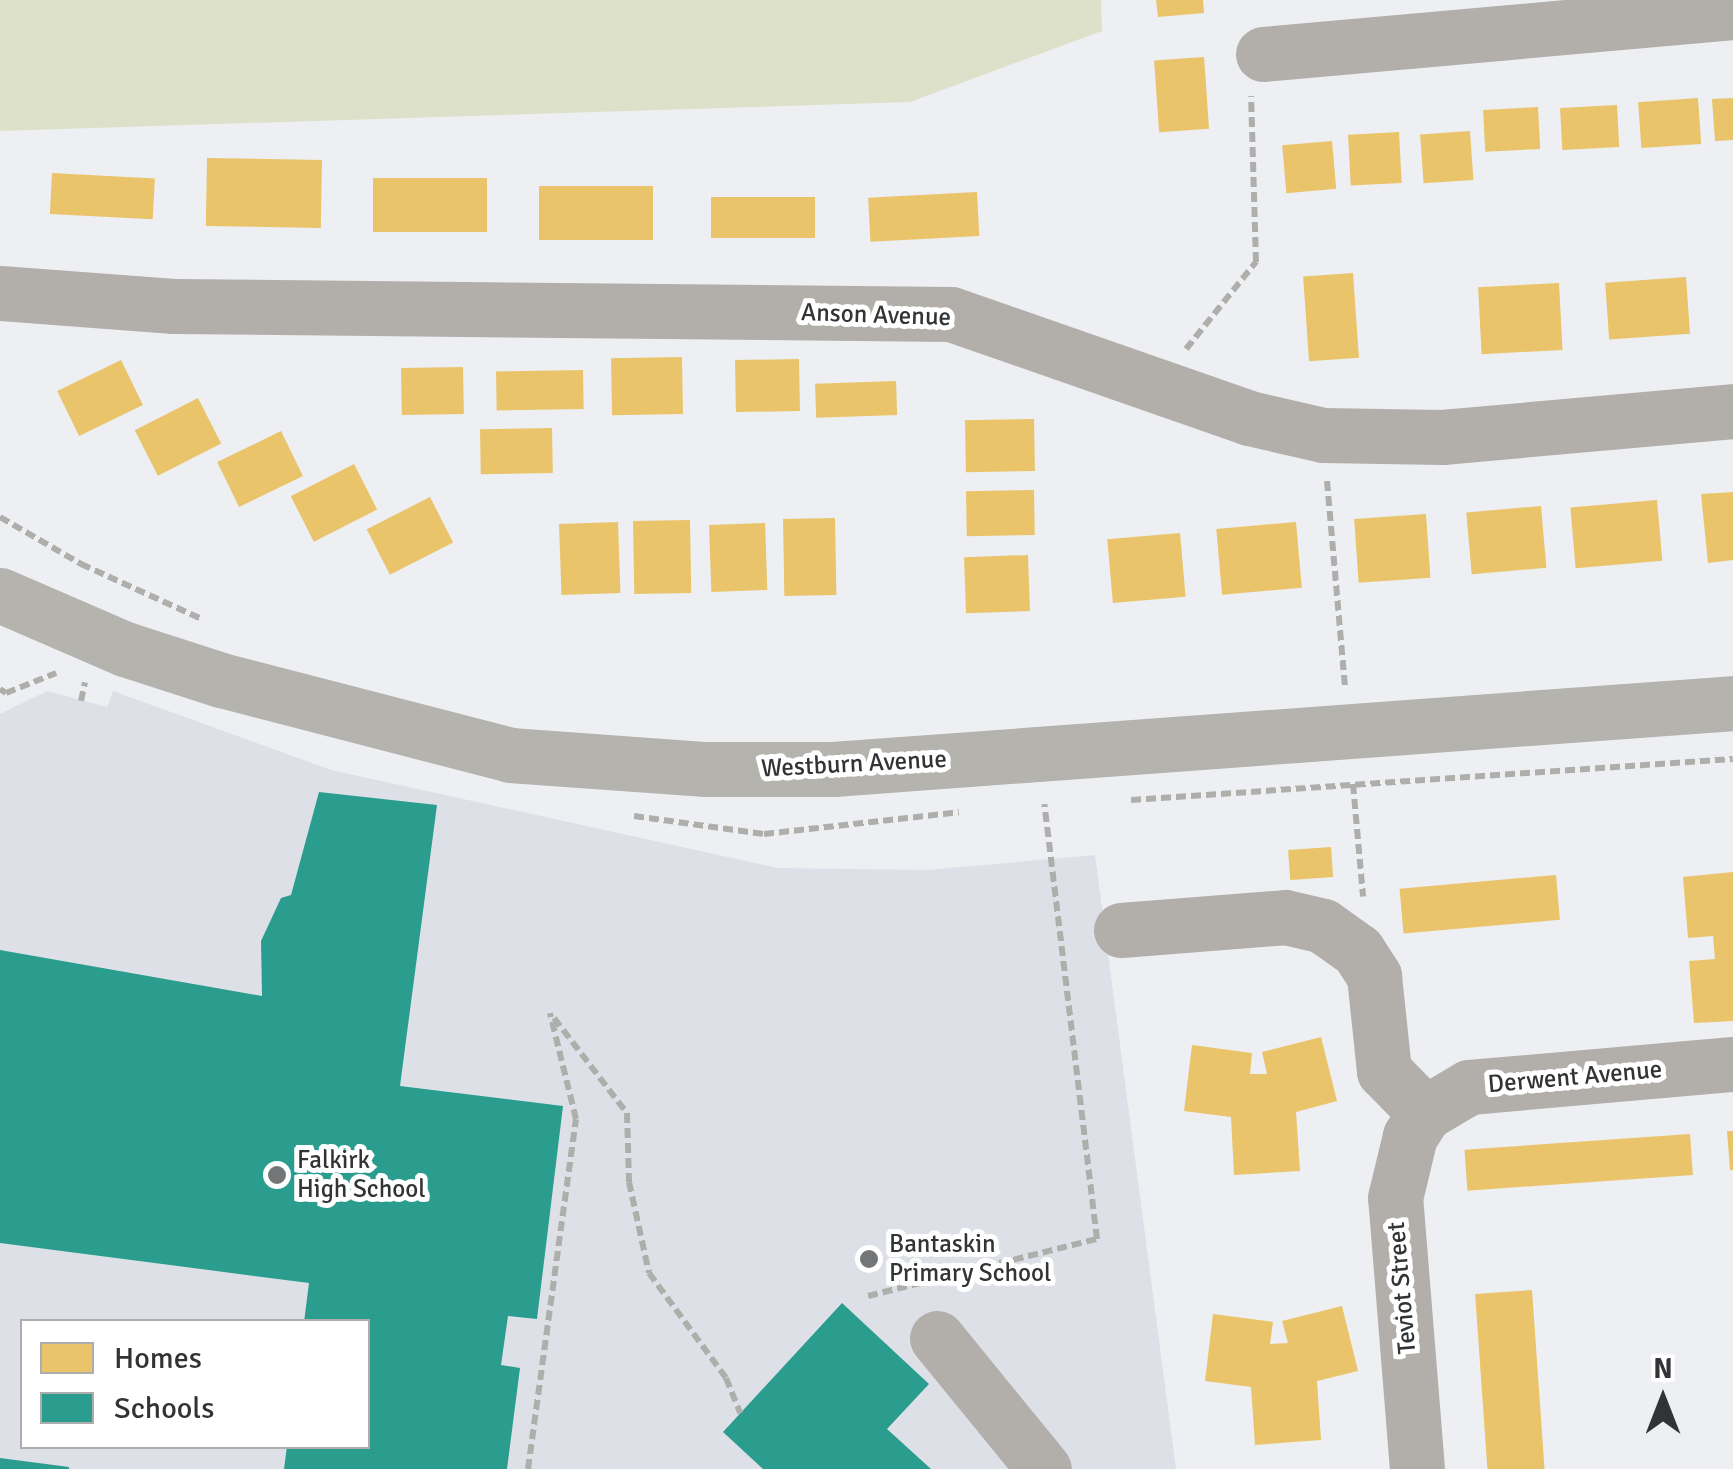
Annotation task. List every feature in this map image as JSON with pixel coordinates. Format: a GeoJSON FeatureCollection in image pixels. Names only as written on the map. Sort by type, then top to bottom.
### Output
{"type":"FeatureCollection","features":[{"type":"Feature","properties":{"kind":"main road","name":"Westburn Avenue"},"geometry":{"type":"LineString","coordinates":[[0,595],[125,649],[220,680],[510,755],[708,770],[833,769],[1733,703]]}},
{"type":"Feature","properties":{"kind":"street"},"geometry":{"type":"LineString","coordinates":[[1262,54],[1372,22],[1733,12]]}},
{"type":"Feature","properties":{"kind":"street","name":"Anson Avenue"},"geometry":{"type":"LineString","coordinates":[[0,293],[174,306],[951,314],[1249,418],[1323,434],[1442,437],[1733,412]]}},
{"type":"Feature","properties":{"kind":"street"},"geometry":{"type":"LineString","coordinates":[[1120,930],[1285,917],[1323,926],[1358,951],[1374,976],[1384,1072],[1425,1113]]}},
{"type":"Feature","properties":{"kind":"street","name":"Derwent Avenue"},"geometry":{"type":"LineString","coordinates":[[1425,1113],[1469,1087],[1733,1064]]}},
{"type":"Feature","properties":{"kind":"street","name":"Teviot Street"},"geometry":{"type":"LineString","coordinates":[[1417,1469],[1395,1198],[1410,1136],[1425,1113]]}},
{"type":"Feature","properties":{"kind":"street"},"geometry":{"type":"LineString","coordinates":[[937,1338],[1044,1469]]}},
{"type":"Feature","properties":{"kind":"path"},"geometry":{"type":"LineString","coordinates":[[1157,385],[1256,262],[1250,75],[1262,54]]}},
{"type":"Feature","properties":{"kind":"path"},"geometry":{"type":"LineString","coordinates":[[1323,434],[1340,636]]}},
{"type":"Feature","properties":{"kind":"path"},"geometry":{"type":"LineString","coordinates":[[81,701],[86,676]]}},
{"type":"Feature","properties":{"kind":"path"},"geometry":{"type":"LineString","coordinates":[[1349,729],[1365,920],[1358,951]]}},
{"type":"Feature","properties":{"kind":"path"},"geometry":{"type":"LineString","coordinates":[[868,1296],[1097,1239],[1044,804]]}},
{"type":"Feature","properties":{"kind":"path"},"geometry":{"type":"LineString","coordinates":[[528,1469],[576,1119],[550,1013],[628,1113],[629,1182],[648,1273],[726,1378],[740,1413]]}},
{"type":"Feature","properties":{"kind":"shaded area"},"geometry":{"type":"Polygon","coordinates":[[[47,691],[107,707],[113,691],[331,770],[778,868],[928,870],[1095,855],[1176,1469],[0,1469],[0,714],[47,691]]]}},
{"type":"Feature","properties":{"kind":"green space"},"geometry":{"type":"Polygon","coordinates":[[[0,0],[1101,0],[1102,31],[910,102],[0,131],[0,0]]]}},
{"type":"Feature","properties":{"kind":"building: Homes"},"geometry":{"type":"Polygon","coordinates":[[[1156,0],[1203,0],[1204,13],[1158,17],[1156,0]]]}},
{"type":"Feature","properties":{"kind":"building: Homes"},"geometry":{"type":"Polygon","coordinates":[[[1204,57],[1209,129],[1159,132],[1154,60],[1204,57]]]}},
{"type":"Feature","properties":{"kind":"building: Homes"},"geometry":{"type":"Polygon","coordinates":[[[1698,98],[1701,144],[1641,148],[1638,102],[1698,98]]]}},
{"type":"Feature","properties":{"kind":"building: Homes"},"geometry":{"type":"Polygon","coordinates":[[[1733,98],[1733,140],[1715,141],[1712,99],[1733,98]]]}},
{"type":"Feature","properties":{"kind":"building: Homes"},"geometry":{"type":"Polygon","coordinates":[[[1617,105],[1619,147],[1562,150],[1560,108],[1617,105]]]}},
{"type":"Feature","properties":{"kind":"building: Homes"},"geometry":{"type":"Polygon","coordinates":[[[1538,107],[1540,149],[1485,152],[1483,110],[1538,107]]]}},
{"type":"Feature","properties":{"kind":"building: Homes"},"geometry":{"type":"Polygon","coordinates":[[[1470,131],[1473,180],[1424,183],[1420,134],[1470,131]]]}},
{"type":"Feature","properties":{"kind":"building: Homes"},"geometry":{"type":"Polygon","coordinates":[[[1399,132],[1402,183],[1351,186],[1348,135],[1399,132]]]}},
{"type":"Feature","properties":{"kind":"building: Homes"},"geometry":{"type":"Polygon","coordinates":[[[1332,141],[1336,189],[1286,193],[1282,145],[1332,141]]]}},
{"type":"Feature","properties":{"kind":"building: Homes"},"geometry":{"type":"Polygon","coordinates":[[[207,158],[322,160],[321,228],[206,226],[207,158]]]}},
{"type":"Feature","properties":{"kind":"building: Homes"},"geometry":{"type":"Polygon","coordinates":[[[52,173],[155,178],[153,219],[50,214],[52,173]]]}},
{"type":"Feature","properties":{"kind":"building: Homes"},"geometry":{"type":"Polygon","coordinates":[[[373,178],[487,178],[487,232],[373,232],[373,178]]]}},
{"type":"Feature","properties":{"kind":"building: Homes"},"geometry":{"type":"Polygon","coordinates":[[[539,186],[653,186],[653,240],[539,240],[539,186]]]}},
{"type":"Feature","properties":{"kind":"building: Homes"},"geometry":{"type":"Polygon","coordinates":[[[977,192],[979,236],[870,242],[868,198],[977,192]]]}},
{"type":"Feature","properties":{"kind":"building: Homes"},"geometry":{"type":"Polygon","coordinates":[[[711,197],[815,197],[815,238],[711,238],[711,197]]]}},
{"type":"Feature","properties":{"kind":"building: Homes"},"geometry":{"type":"Polygon","coordinates":[[[1353,273],[1359,358],[1309,361],[1303,276],[1353,273]]]}},
{"type":"Feature","properties":{"kind":"building: Homes"},"geometry":{"type":"Polygon","coordinates":[[[1686,277],[1690,334],[1609,340],[1605,283],[1686,277]]]}},
{"type":"Feature","properties":{"kind":"building: Homes"},"geometry":{"type":"Polygon","coordinates":[[[1559,283],[1563,350],[1482,354],[1478,287],[1559,283]]]}},
{"type":"Feature","properties":{"kind":"building: Homes"},"geometry":{"type":"Polygon","coordinates":[[[682,357],[683,414],[612,415],[611,358],[682,357]]]}},
{"type":"Feature","properties":{"kind":"building: Homes"},"geometry":{"type":"Polygon","coordinates":[[[799,359],[800,411],[736,412],[735,360],[799,359]]]}},
{"type":"Feature","properties":{"kind":"building: Homes"},"geometry":{"type":"Polygon","coordinates":[[[121,360],[143,405],[79,436],[57,391],[121,360]]]}},
{"type":"Feature","properties":{"kind":"building: Homes"},"geometry":{"type":"Polygon","coordinates":[[[463,367],[464,414],[402,415],[401,368],[463,367]]]}},
{"type":"Feature","properties":{"kind":"building: Homes"},"geometry":{"type":"Polygon","coordinates":[[[583,370],[584,409],[497,411],[496,372],[583,370]]]}},
{"type":"Feature","properties":{"kind":"building: Homes"},"geometry":{"type":"Polygon","coordinates":[[[896,381],[897,415],[816,418],[815,384],[896,381]]]}},
{"type":"Feature","properties":{"kind":"building: Homes"},"geometry":{"type":"Polygon","coordinates":[[[198,398],[221,443],[158,476],[135,430],[198,398]]]}},
{"type":"Feature","properties":{"kind":"building: Homes"},"geometry":{"type":"Polygon","coordinates":[[[1034,419],[1035,471],[966,472],[965,420],[1034,419]]]}},
{"type":"Feature","properties":{"kind":"building: Homes"},"geometry":{"type":"Polygon","coordinates":[[[552,428],[553,473],[481,474],[480,429],[552,428]]]}},
{"type":"Feature","properties":{"kind":"building: Homes"},"geometry":{"type":"Polygon","coordinates":[[[281,431],[303,476],[239,507],[217,462],[281,431]]]}},
{"type":"Feature","properties":{"kind":"building: Homes"},"geometry":{"type":"Polygon","coordinates":[[[354,464],[377,509],[314,542],[291,496],[354,464]]]}},
{"type":"Feature","properties":{"kind":"building: Homes"},"geometry":{"type":"Polygon","coordinates":[[[1034,490],[1035,535],[967,536],[966,491],[1034,490]]]}},
{"type":"Feature","properties":{"kind":"building: Homes"},"geometry":{"type":"Polygon","coordinates":[[[1733,492],[1733,560],[1708,563],[1701,494],[1733,492]]]}},
{"type":"Feature","properties":{"kind":"building: Homes"},"geometry":{"type":"Polygon","coordinates":[[[430,497],[453,542],[390,575],[367,529],[430,497]]]}},
{"type":"Feature","properties":{"kind":"building: Homes"},"geometry":{"type":"Polygon","coordinates":[[[1657,500],[1662,561],[1576,568],[1570,508],[1657,500]]]}},
{"type":"Feature","properties":{"kind":"building: Homes"},"geometry":{"type":"Polygon","coordinates":[[[1541,506],[1546,568],[1472,574],[1466,513],[1541,506]]]}},
{"type":"Feature","properties":{"kind":"building: Homes"},"geometry":{"type":"Polygon","coordinates":[[[1426,514],[1430,578],[1359,583],[1354,519],[1426,514]]]}},
{"type":"Feature","properties":{"kind":"building: Homes"},"geometry":{"type":"Polygon","coordinates":[[[835,518],[836,595],[784,596],[783,519],[835,518]]]}},
{"type":"Feature","properties":{"kind":"building: Homes"},"geometry":{"type":"Polygon","coordinates":[[[690,520],[691,593],[634,594],[633,521],[690,520]]]}},
{"type":"Feature","properties":{"kind":"building: Homes"},"geometry":{"type":"Polygon","coordinates":[[[618,522],[620,593],[562,595],[559,524],[618,522]]]}},
{"type":"Feature","properties":{"kind":"building: Homes"},"geometry":{"type":"Polygon","coordinates":[[[1296,522],[1302,588],[1222,595],[1216,529],[1296,522]]]}},
{"type":"Feature","properties":{"kind":"building: Homes"},"geometry":{"type":"Polygon","coordinates":[[[765,523],[767,590],[711,592],[709,525],[765,523]]]}},
{"type":"Feature","properties":{"kind":"building: Homes"},"geometry":{"type":"Polygon","coordinates":[[[1180,533],[1186,597],[1113,603],[1107,539],[1180,533]]]}},
{"type":"Feature","properties":{"kind":"building: Homes"},"geometry":{"type":"Polygon","coordinates":[[[1028,555],[1030,611],[966,613],[964,557],[1028,555]]]}},
{"type":"Feature","properties":{"kind":"building: Homes"},"geometry":{"type":"Polygon","coordinates":[[[1331,847],[1333,877],[1290,880],[1288,850],[1331,847]]]}},
{"type":"Feature","properties":{"kind":"building: Homes"},"geometry":{"type":"Polygon","coordinates":[[[1733,872],[1733,1021],[1694,1023],[1689,961],[1715,959],[1713,936],[1688,938],[1683,877],[1733,872]]]}},
{"type":"Feature","properties":{"kind":"building: Homes"},"geometry":{"type":"Polygon","coordinates":[[[1556,875],[1560,920],[1404,934],[1400,889],[1556,875]]]}},
{"type":"Feature","properties":{"kind":"building: Homes"},"geometry":{"type":"Polygon","coordinates":[[[1321,1037],[1337,1101],[1296,1112],[1300,1171],[1234,1175],[1231,1117],[1184,1111],[1192,1045],[1252,1053],[1250,1074],[1267,1074],[1262,1052],[1321,1037]]]}},
{"type":"Feature","properties":{"kind":"building: Homes"},"geometry":{"type":"Polygon","coordinates":[[[1727,1131],[1733,1131],[1733,1170],[1730,1170],[1727,1131]]]}},
{"type":"Feature","properties":{"kind":"building: Homes"},"geometry":{"type":"Polygon","coordinates":[[[1690,1134],[1693,1175],[1467,1191],[1465,1150],[1690,1134]]]}},
{"type":"Feature","properties":{"kind":"building: Homes"},"geometry":{"type":"Polygon","coordinates":[[[1532,1290],[1545,1469],[1487,1469],[1475,1294],[1532,1290]]]}},
{"type":"Feature","properties":{"kind":"building: Homes"},"geometry":{"type":"Polygon","coordinates":[[[1342,1306],[1358,1371],[1317,1381],[1321,1440],[1255,1445],[1251,1387],[1205,1381],[1213,1314],[1273,1322],[1270,1344],[1288,1343],[1282,1321],[1342,1306]]]}},
{"type":"Feature","properties":{"kind":"building: Schools","name":"Falkirk High School"},"geometry":{"type":"Polygon","coordinates":[[[319,792],[437,805],[400,1086],[563,1106],[537,1319],[508,1316],[501,1365],[520,1368],[507,1469],[284,1469],[287,1449],[370,1449],[370,1319],[304,1319],[309,1283],[0,1243],[0,950],[262,996],[261,941],[281,898],[291,895],[319,792]]]}},
{"type":"Feature","properties":{"kind":"building: Schools","name":"Bantaskin Primary School"},"geometry":{"type":"Polygon","coordinates":[[[842,1303],[929,1384],[887,1429],[931,1469],[763,1469],[723,1432],[842,1303]]]}},
{"type":"Feature","properties":{"kind":"building: Schools"},"geometry":{"type":"Polygon","coordinates":[[[0,1458],[69,1467],[69,1469],[0,1469],[0,1458]]]}},
{"type":"Feature","properties":{"kind":"place","name":"Falkirk High School"},"geometry":{"type":"Point","coordinates":[277,1175]}},
{"type":"Feature","properties":{"kind":"place","name":"Bantaskin Primary School"},"geometry":{"type":"Point","coordinates":[869,1259]}}]}
